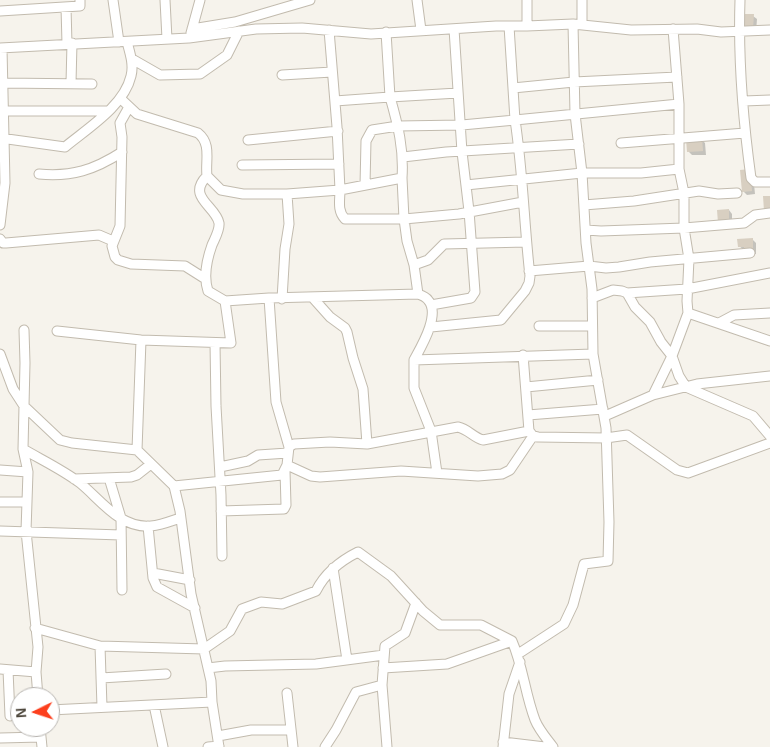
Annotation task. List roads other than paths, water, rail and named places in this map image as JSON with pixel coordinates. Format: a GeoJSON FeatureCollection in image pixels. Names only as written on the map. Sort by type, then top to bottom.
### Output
{"type":"FeatureCollection","features":[{"type":"Feature","properties":{"kind":"street"},"geometry":{"type":"LineString","coordinates":[[0,11],[47,4],[66,7],[80,6],[80,0]]}},
{"type":"Feature","properties":{"kind":"street"},"geometry":{"type":"LineString","coordinates":[[1,138],[65,147],[121,99],[131,76],[132,59],[123,42],[113,0]]}},
{"type":"Feature","properties":{"kind":"street"},"geometry":{"type":"LineString","coordinates":[[165,0],[167,39]]}},
{"type":"Feature","properties":{"kind":"street"},"geometry":{"type":"LineString","coordinates":[[191,34],[200,0]]}},
{"type":"Feature","properties":{"kind":"street"},"geometry":{"type":"LineString","coordinates":[[0,225],[2,201],[1,48],[167,39],[310,0]]}},
{"type":"Feature","properties":{"kind":"street"},"geometry":{"type":"LineString","coordinates":[[417,0],[421,30]]}},
{"type":"Feature","properties":{"kind":"street"},"geometry":{"type":"LineString","coordinates":[[527,0],[527,26]]}},
{"type":"Feature","properties":{"kind":"street"},"geometry":{"type":"LineString","coordinates":[[545,747],[503,745],[509,694],[519,658],[564,624],[573,605],[584,564],[608,561],[609,522],[606,438],[604,413],[594,354],[592,298],[582,173],[575,114],[574,82],[577,25],[582,0]]}},
{"type":"Feature","properties":{"kind":"street"},"geometry":{"type":"LineString","coordinates":[[740,0],[739,32],[745,133],[751,178],[755,182],[770,182]]}},
{"type":"Feature","properties":{"kind":"street"},"geometry":{"type":"LineString","coordinates":[[66,7],[70,44],[71,83]]}},
{"type":"Feature","properties":{"kind":"street"},"geometry":{"type":"LineString","coordinates":[[191,34],[302,28],[371,34],[508,26],[577,25],[632,30],[697,29],[721,32],[770,29]]}},
{"type":"Feature","properties":{"kind":"street"},"geometry":{"type":"LineString","coordinates":[[430,327],[501,320],[528,288],[529,271],[520,148],[515,120],[508,26]]}},
{"type":"Feature","properties":{"kind":"street"},"geometry":{"type":"LineString","coordinates":[[431,305],[471,298],[476,292],[462,152],[462,125],[454,29]]}},
{"type":"Feature","properties":{"kind":"street"},"geometry":{"type":"LineString","coordinates":[[654,394],[672,356],[688,313],[689,259],[684,228],[684,193],[679,169],[679,104],[673,29]]}},
{"type":"Feature","properties":{"kind":"street"},"geometry":{"type":"LineString","coordinates":[[328,30],[338,131],[340,210],[342,216],[345,218],[404,219],[459,214],[523,202]]}},
{"type":"Feature","properties":{"kind":"street"},"geometry":{"type":"LineString","coordinates":[[132,59],[160,75],[200,74],[227,55],[239,31]]}},
{"type":"Feature","properties":{"kind":"street"},"geometry":{"type":"LineString","coordinates":[[386,32],[390,97],[404,157],[402,178],[404,219],[418,294]]}},
{"type":"Feature","properties":{"kind":"street"},"geometry":{"type":"LineString","coordinates":[[282,75],[332,72]]}},
{"type":"Feature","properties":{"kind":"street"},"geometry":{"type":"LineString","coordinates":[[513,88],[574,82],[677,77]]}},
{"type":"Feature","properties":{"kind":"street"},"geometry":{"type":"LineString","coordinates":[[2,84],[92,84]]}},
{"type":"Feature","properties":{"kind":"street"},"geometry":{"type":"LineString","coordinates":[[335,101],[458,93]]}},
{"type":"Feature","properties":{"kind":"street"},"geometry":{"type":"LineString","coordinates":[[121,99],[137,114],[198,134],[204,138],[207,151],[207,176],[221,190],[243,194],[287,194],[340,190],[402,178]]}},
{"type":"Feature","properties":{"kind":"street"},"geometry":{"type":"LineString","coordinates":[[744,101],[770,100]]}},
{"type":"Feature","properties":{"kind":"street"},"geometry":{"type":"LineString","coordinates":[[365,185],[366,141],[369,133],[377,128],[462,125],[679,104]]}},
{"type":"Feature","properties":{"kind":"street"},"geometry":{"type":"LineString","coordinates":[[129,107],[120,123],[122,152],[120,226],[112,246],[115,257],[118,260],[131,264],[185,266],[204,278]]}},
{"type":"Feature","properties":{"kind":"street"},"geometry":{"type":"LineString","coordinates":[[1,111],[107,111]]}},
{"type":"Feature","properties":{"kind":"street"},"geometry":{"type":"LineString","coordinates":[[248,140],[338,131]]}},
{"type":"Feature","properties":{"kind":"street"},"geometry":{"type":"LineString","coordinates":[[621,143],[745,133]]}},
{"type":"Feature","properties":{"kind":"street"},"geometry":{"type":"LineString","coordinates":[[404,157],[446,152],[579,144]]}},
{"type":"Feature","properties":{"kind":"street"},"geometry":{"type":"LineString","coordinates":[[39,174],[61,175],[94,168],[122,152]]}},
{"type":"Feature","properties":{"kind":"street"},"geometry":{"type":"LineString","coordinates":[[242,165],[339,164]]}},
{"type":"Feature","properties":{"kind":"street"},"geometry":{"type":"LineString","coordinates":[[466,185],[582,173],[641,173],[679,169]]}},
{"type":"Feature","properties":{"kind":"street"},"geometry":{"type":"LineString","coordinates":[[207,176],[202,181],[200,194],[204,202],[217,217],[219,227],[212,244],[204,278],[208,291],[224,301],[418,294],[428,299],[431,305],[430,327],[414,360],[414,388],[431,431],[437,473]]}},
{"type":"Feature","properties":{"kind":"street"},"geometry":{"type":"LineString","coordinates":[[584,205],[634,201],[699,191],[718,194],[737,193]]}},
{"type":"Feature","properties":{"kind":"street"},"geometry":{"type":"LineString","coordinates":[[282,298],[288,224],[287,194]]}},
{"type":"Feature","properties":{"kind":"street"},"geometry":{"type":"LineString","coordinates":[[586,230],[684,228],[744,223],[755,215],[770,213]]}},
{"type":"Feature","properties":{"kind":"street"},"geometry":{"type":"LineString","coordinates":[[0,239],[2,243],[6,244],[98,235],[113,242]]}},
{"type":"Feature","properties":{"kind":"street"},"geometry":{"type":"LineString","coordinates":[[414,265],[428,260],[444,244],[526,242]]}},
{"type":"Feature","properties":{"kind":"street"},"geometry":{"type":"LineString","coordinates":[[529,271],[589,266],[606,268],[750,253]]}},
{"type":"Feature","properties":{"kind":"street"},"geometry":{"type":"LineString","coordinates":[[592,298],[613,290],[627,293],[687,289],[770,273]]}},
{"type":"Feature","properties":{"kind":"street"},"geometry":{"type":"LineString","coordinates":[[627,293],[634,307],[650,322],[661,342],[672,356],[679,376],[686,387],[753,416],[770,436]]}},
{"type":"Feature","properties":{"kind":"street"},"geometry":{"type":"LineString","coordinates":[[220,511],[284,509],[286,505],[288,450],[276,402],[269,298]]}},
{"type":"Feature","properties":{"kind":"street"},"geometry":{"type":"LineString","coordinates":[[313,298],[330,317],[346,328],[363,389],[367,444]]}},
{"type":"Feature","properties":{"kind":"street"},"geometry":{"type":"LineString","coordinates":[[58,331],[141,340],[231,342],[224,301]]}},
{"type":"Feature","properties":{"kind":"street"},"geometry":{"type":"LineString","coordinates":[[688,313],[770,341]]}},
{"type":"Feature","properties":{"kind":"street"},"geometry":{"type":"LineString","coordinates":[[719,323],[734,315],[770,313]]}},
{"type":"Feature","properties":{"kind":"street"},"geometry":{"type":"LineString","coordinates":[[539,326],[592,326]]}},
{"type":"Feature","properties":{"kind":"street"},"geometry":{"type":"LineString","coordinates":[[24,330],[23,449],[28,472],[26,531],[35,603],[35,628],[38,647],[37,687]]}},
{"type":"Feature","properties":{"kind":"street"},"geometry":{"type":"LineString","coordinates":[[136,450],[141,340]]}},
{"type":"Feature","properties":{"kind":"street"},"geometry":{"type":"LineString","coordinates":[[215,342],[222,556]]}},
{"type":"Feature","properties":{"kind":"street"},"geometry":{"type":"LineString","coordinates":[[0,354],[14,389],[24,406],[60,440],[136,450],[174,486],[194,608],[211,680],[218,743]]}},
{"type":"Feature","properties":{"kind":"street"},"geometry":{"type":"LineString","coordinates":[[414,360],[594,354]]}},
{"type":"Feature","properties":{"kind":"street"},"geometry":{"type":"LineString","coordinates":[[286,468],[320,477],[402,471],[478,476],[502,474],[510,470],[531,434],[524,355]]}},
{"type":"Feature","properties":{"kind":"street"},"geometry":{"type":"LineString","coordinates":[[528,415],[604,413],[654,394],[697,384],[770,376]]}},
{"type":"Feature","properties":{"kind":"street"},"geometry":{"type":"LineString","coordinates":[[526,387],[598,380]]}},
{"type":"Feature","properties":{"kind":"street"},"geometry":{"type":"LineString","coordinates":[[220,467],[248,461],[258,455],[288,450],[294,444],[330,442],[367,444],[458,427],[464,428],[477,439],[483,440],[531,434],[606,438],[627,435],[677,470],[688,473],[770,443]]}},
{"type":"Feature","properties":{"kind":"street"},"geometry":{"type":"LineString","coordinates":[[23,449],[74,479],[110,511],[121,518],[148,526],[180,518]]}},
{"type":"Feature","properties":{"kind":"street"},"geometry":{"type":"LineString","coordinates":[[74,479],[131,477],[137,475],[151,464]]}},
{"type":"Feature","properties":{"kind":"street"},"geometry":{"type":"LineString","coordinates":[[174,486],[282,475],[286,468]]}},
{"type":"Feature","properties":{"kind":"street"},"geometry":{"type":"LineString","coordinates":[[0,470],[28,472]]}},
{"type":"Feature","properties":{"kind":"street"},"geometry":{"type":"LineString","coordinates":[[109,478],[121,518],[122,590]]}},
{"type":"Feature","properties":{"kind":"street"},"geometry":{"type":"LineString","coordinates":[[0,502],[27,502]]}},
{"type":"Feature","properties":{"kind":"street"},"geometry":{"type":"LineString","coordinates":[[148,526],[155,583],[159,590],[194,608]]}},
{"type":"Feature","properties":{"kind":"street"},"geometry":{"type":"LineString","coordinates":[[0,531],[122,535]]}},
{"type":"Feature","properties":{"kind":"street"},"geometry":{"type":"LineString","coordinates":[[35,628],[100,646],[204,649],[230,631],[242,610],[261,602],[282,604],[316,590],[320,581],[333,568],[345,558],[358,552],[391,576],[440,625],[481,625],[512,641],[519,658],[526,691],[536,723],[553,747]]}},
{"type":"Feature","properties":{"kind":"street"},"geometry":{"type":"LineString","coordinates":[[333,568],[347,660]]}},
{"type":"Feature","properties":{"kind":"street"},"geometry":{"type":"LineString","coordinates":[[153,573],[190,580]]}},
{"type":"Feature","properties":{"kind":"street"},"geometry":{"type":"LineString","coordinates":[[387,747],[382,685],[385,646],[404,633],[416,603]]}},
{"type":"Feature","properties":{"kind":"street"},"geometry":{"type":"LineString","coordinates":[[383,668],[447,664],[512,641]]}},
{"type":"Feature","properties":{"kind":"street"},"geometry":{"type":"LineString","coordinates":[[100,646],[102,707]]}},
{"type":"Feature","properties":{"kind":"street"},"geometry":{"type":"LineString","coordinates":[[208,668],[316,664],[384,655]]}},
{"type":"Feature","properties":{"kind":"street"},"geometry":{"type":"LineString","coordinates":[[10,716],[4,669],[36,672]]}},
{"type":"Feature","properties":{"kind":"street"},"geometry":{"type":"LineString","coordinates":[[101,678],[166,674]]}},
{"type":"Feature","properties":{"kind":"street"},"geometry":{"type":"LineString","coordinates":[[324,747],[336,730],[356,692],[382,685]]}},
{"type":"Feature","properties":{"kind":"street"},"geometry":{"type":"LineString","coordinates":[[287,693],[293,747]]}},
{"type":"Feature","properties":{"kind":"street"},"geometry":{"type":"LineString","coordinates":[[60,709],[212,702]]}},
{"type":"Feature","properties":{"kind":"street"},"geometry":{"type":"LineString","coordinates":[[154,705],[163,747]]}},
{"type":"Feature","properties":{"kind":"street"},"geometry":{"type":"LineString","coordinates":[[208,747],[251,730],[291,730]]}},
{"type":"Feature","properties":{"kind":"street"},"geometry":{"type":"LineString","coordinates":[[0,738],[41,737],[42,747]]}}]}
